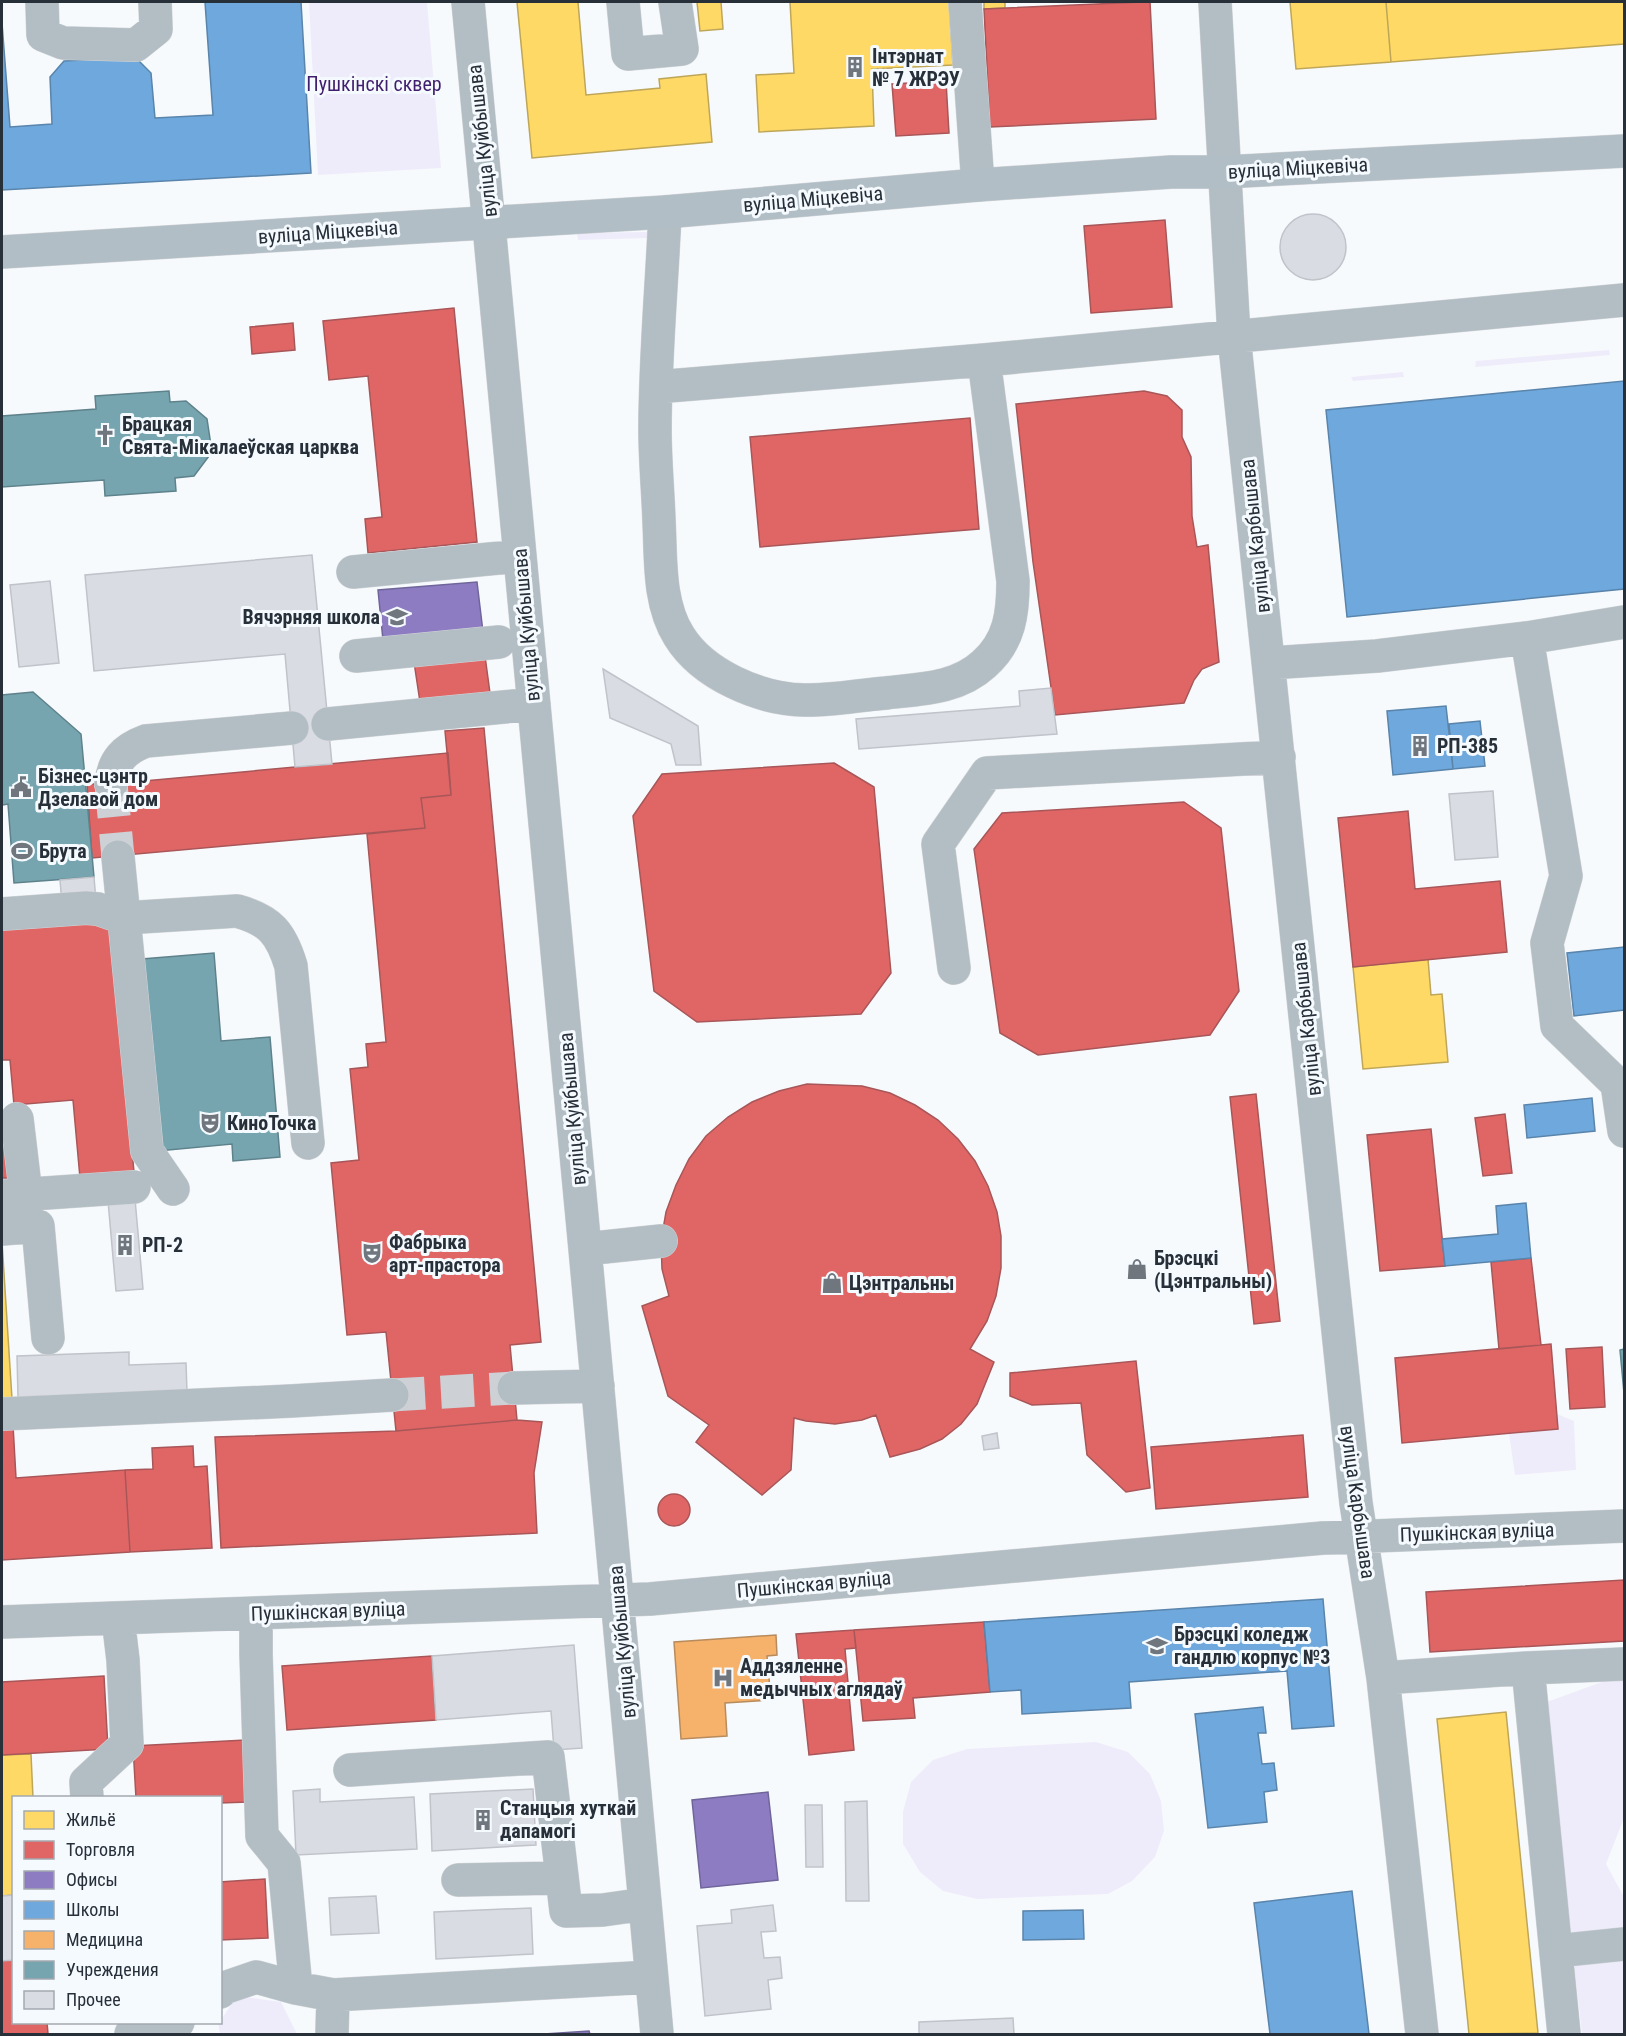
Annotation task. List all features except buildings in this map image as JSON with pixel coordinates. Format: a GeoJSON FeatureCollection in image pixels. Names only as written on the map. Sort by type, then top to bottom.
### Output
{"type":"FeatureCollection","features":[{"type":"Feature","properties":{"kind":"main road","name":"вуліца Міцкевіча"},"geometry":{"type":"LineString","coordinates":[[2,252],[665,212],[978,185],[1171,172],[1224,172],[1624,151]]}},
{"type":"Feature","properties":{"kind":"street"},"geometry":{"type":"LineString","coordinates":[[42,2],[43,35],[63,43],[136,45],[156,29],[155,2]]}},
{"type":"Feature","properties":{"kind":"street","name":"вуліца Куйбышава"},"geometry":{"type":"LineString","coordinates":[[468,2],[657,2034]]}},
{"type":"Feature","properties":{"kind":"street"},"geometry":{"type":"LineString","coordinates":[[623,2],[628,54],[682,49],[675,2]]}},
{"type":"Feature","properties":{"kind":"street"},"geometry":{"type":"LineString","coordinates":[[965,2],[978,185]]}},
{"type":"Feature","properties":{"kind":"street","name":"вуліца Карбышава"},"geometry":{"type":"LineString","coordinates":[[1215,2],[1234,336],[1354,1479],[1383,1678],[1422,2034]]}},
{"type":"Feature","properties":{"kind":"street"},"geometry":{"type":"LineString","coordinates":[[665,212],[655,431],[662,580],[667,608],[679,636],[698,658],[722,675],[776,696],[805,700],[931,688],[959,681],[985,664],[1004,639],[1013,612],[1013,581],[984,360]]}},
{"type":"Feature","properties":{"kind":"street"},"geometry":{"type":"LineString","coordinates":[[656,387],[984,360],[1624,300]]}},
{"type":"Feature","properties":{"kind":"street"},"geometry":{"type":"LineString","coordinates":[[353,572],[520,556]]}},
{"type":"Feature","properties":{"kind":"street"},"geometry":{"type":"LineString","coordinates":[[1269,663],[1377,656],[1527,638],[1624,622]]}},
{"type":"Feature","properties":{"kind":"street"},"geometry":{"type":"LineString","coordinates":[[1527,638],[1566,876],[1547,943],[1557,1026],[1617,1084],[1624,1131]]}},
{"type":"Feature","properties":{"kind":"street"},"geometry":{"type":"LineString","coordinates":[[356,656],[499,642]]}},
{"type":"Feature","properties":{"kind":"street"},"geometry":{"type":"LineString","coordinates":[[328,724],[534,705]]}},
{"type":"Feature","properties":{"kind":"street"},"geometry":{"type":"LineString","coordinates":[[111,784],[112,773],[123,753],[146,741],[292,728]]}},
{"type":"Feature","properties":{"kind":"street"},"geometry":{"type":"LineString","coordinates":[[954,968],[938,844],[987,773],[1279,756]]}},
{"type":"Feature","properties":{"kind":"street"},"geometry":{"type":"LineString","coordinates":[[118,857],[147,1151],[173,1189]]}},
{"type":"Feature","properties":{"kind":"street"},"geometry":{"type":"LineString","coordinates":[[2,914],[86,908],[98,909],[124,918],[237,911],[255,916],[273,928],[285,945],[291,966],[308,1143]]}},
{"type":"Feature","properties":{"kind":"street"},"geometry":{"type":"LineString","coordinates":[[17,1119],[14,1196],[134,1188]]}},
{"type":"Feature","properties":{"kind":"street"},"geometry":{"type":"LineString","coordinates":[[2,1229],[38,1226],[48,1338]]}},
{"type":"Feature","properties":{"kind":"street"},"geometry":{"type":"LineString","coordinates":[[585,1249],[661,1241]]}},
{"type":"Feature","properties":{"kind":"street"},"geometry":{"type":"LineString","coordinates":[[514,1388],[598,1386]]}},
{"type":"Feature","properties":{"kind":"street"},"geometry":{"type":"LineString","coordinates":[[2,1414],[392,1395]]}},
{"type":"Feature","properties":{"kind":"street","name":"Пушкінская вуліца"},"geometry":{"type":"LineString","coordinates":[[2,1622],[650,1599],[1323,1538],[1624,1526]]}},
{"type":"Feature","properties":{"kind":"street"},"geometry":{"type":"LineString","coordinates":[[256,1614],[262,1836],[284,1863],[296,1988]]}},
{"type":"Feature","properties":{"kind":"street"},"geometry":{"type":"LineString","coordinates":[[87,1796],[86,1782],[127,1744],[123,1660],[118,1618]]}},
{"type":"Feature","properties":{"kind":"street"},"geometry":{"type":"LineString","coordinates":[[1383,1678],[1624,1664]]}},
{"type":"Feature","properties":{"kind":"street"},"geometry":{"type":"LineString","coordinates":[[1528,1668],[1564,2034]]}},
{"type":"Feature","properties":{"kind":"street"},"geometry":{"type":"LineString","coordinates":[[350,1770],[548,1757],[566,1911],[603,1910],[645,1904]]}},
{"type":"Feature","properties":{"kind":"street"},"geometry":{"type":"LineString","coordinates":[[458,1880],[562,1878]]}},
{"type":"Feature","properties":{"kind":"street"},"geometry":{"type":"LineString","coordinates":[[1556,1951],[1624,1944]]}},
{"type":"Feature","properties":{"kind":"street"},"geometry":{"type":"LineString","coordinates":[[222,1990],[256,1977],[333,1995],[651,1977]]}},
{"type":"Feature","properties":{"kind":"street"},"geometry":{"type":"LineString","coordinates":[[332,2034],[333,1995]]}},
{"type":"Feature","properties":{"kind":"street"},"geometry":{"type":"LineString","coordinates":[[131,2034],[170,2024]]}},
{"type":"Feature","properties":{"kind":"green space","name":"Пушкінскі сквер"},"geometry":{"type":"Polygon","coordinates":[[[309,2],[427,2],[441,168],[318,175],[309,2]]]}},
{"type":"Feature","properties":{"kind":"green space"},"geometry":{"type":"Polygon","coordinates":[[[647,232],[647,238],[578,240],[577,233],[647,232]]]}},
{"type":"Feature","properties":{"kind":"green space"},"geometry":{"type":"Polygon","coordinates":[[[1609,350],[1610,355],[1475,367],[1476,361],[1609,350]]]}},
{"type":"Feature","properties":{"kind":"green space"},"geometry":{"type":"Polygon","coordinates":[[[1403,372],[1404,377],[1353,381],[1351,377],[1403,372]]]}},
{"type":"Feature","properties":{"kind":"green space"},"geometry":{"type":"Polygon","coordinates":[[[1557,1414],[1574,1421],[1576,1470],[1515,1475],[1509,1434],[1558,1429],[1557,1414]]]}},
{"type":"Feature","properties":{"kind":"green space"},"geometry":{"type":"Polygon","coordinates":[[[1624,1674],[1624,1818],[1606,1864],[1624,1897],[1624,2034],[1582,2034],[1544,1703],[1624,1674]]]}},
{"type":"Feature","properties":{"kind":"green space"},"geometry":{"type":"Polygon","coordinates":[[[1096,1742],[1128,1752],[1150,1774],[1161,1801],[1164,1831],[1155,1857],[1132,1881],[1108,1894],[977,1899],[943,1891],[920,1872],[903,1844],[903,1812],[911,1782],[933,1760],[967,1749],[1096,1742]]]}},
{"type":"Feature","properties":{"kind":"green space"},"geometry":{"type":"Polygon","coordinates":[[[237,1996],[281,2002],[297,2034],[220,2034],[218,2024],[222,2024],[222,2019],[237,1996]]]}},
{"type":"Feature","properties":{"kind":"tunnel"},"geometry":{"type":"LineString","coordinates":[[111,784],[118,857]]}},
{"type":"Feature","properties":{"kind":"tunnel"},"geometry":{"type":"LineString","coordinates":[[392,1395],[514,1388]]}},
{"type":"Feature","properties":{"kind":"place","name":"Інтэрнат № 7 ЖРЭУ"},"geometry":{"type":"Point","coordinates":[855,67]}},
{"type":"Feature","properties":{"kind":"place","name":"Брацкая Свята-Мікалаеўская царква"},"geometry":{"type":"Point","coordinates":[105,435]}},
{"type":"Feature","properties":{"kind":"place","name":"Вячэрняя школа"},"geometry":{"type":"Point","coordinates":[397,617]}},
{"type":"Feature","properties":{"kind":"place","name":"РП-385"},"geometry":{"type":"Point","coordinates":[1420,746]}},
{"type":"Feature","properties":{"kind":"place","name":"Бізнес-цэнтр Дзелавой дом"},"geometry":{"type":"Point","coordinates":[21,787]}},
{"type":"Feature","properties":{"kind":"place","name":"Брута"},"geometry":{"type":"Point","coordinates":[22,851]}},
{"type":"Feature","properties":{"kind":"place","name":"КиноТочка"},"geometry":{"type":"Point","coordinates":[210,1123]}},
{"type":"Feature","properties":{"kind":"place","name":"РП-2"},"geometry":{"type":"Point","coordinates":[125,1245]}},
{"type":"Feature","properties":{"kind":"place","name":"Фабрыка арт-прастора"},"geometry":{"type":"Point","coordinates":[372,1253]}},
{"type":"Feature","properties":{"kind":"place","name":"Брэсцкі (Цэнтральны)"},"geometry":{"type":"Point","coordinates":[1137,1269]}},
{"type":"Feature","properties":{"kind":"place","name":"Цэнтральны"},"geometry":{"type":"Point","coordinates":[832,1283]}},
{"type":"Feature","properties":{"kind":"place","name":"Брэсцкі коледж гандлю корпус №3"},"geometry":{"type":"Point","coordinates":[1157,1646]}},
{"type":"Feature","properties":{"kind":"place","name":"Аддзяленне медычных аглядаў"},"geometry":{"type":"Point","coordinates":[723,1678]}},
{"type":"Feature","properties":{"kind":"place","name":"Станцыя хуткай дапамогі"},"geometry":{"type":"Point","coordinates":[483,1820]}}]}
